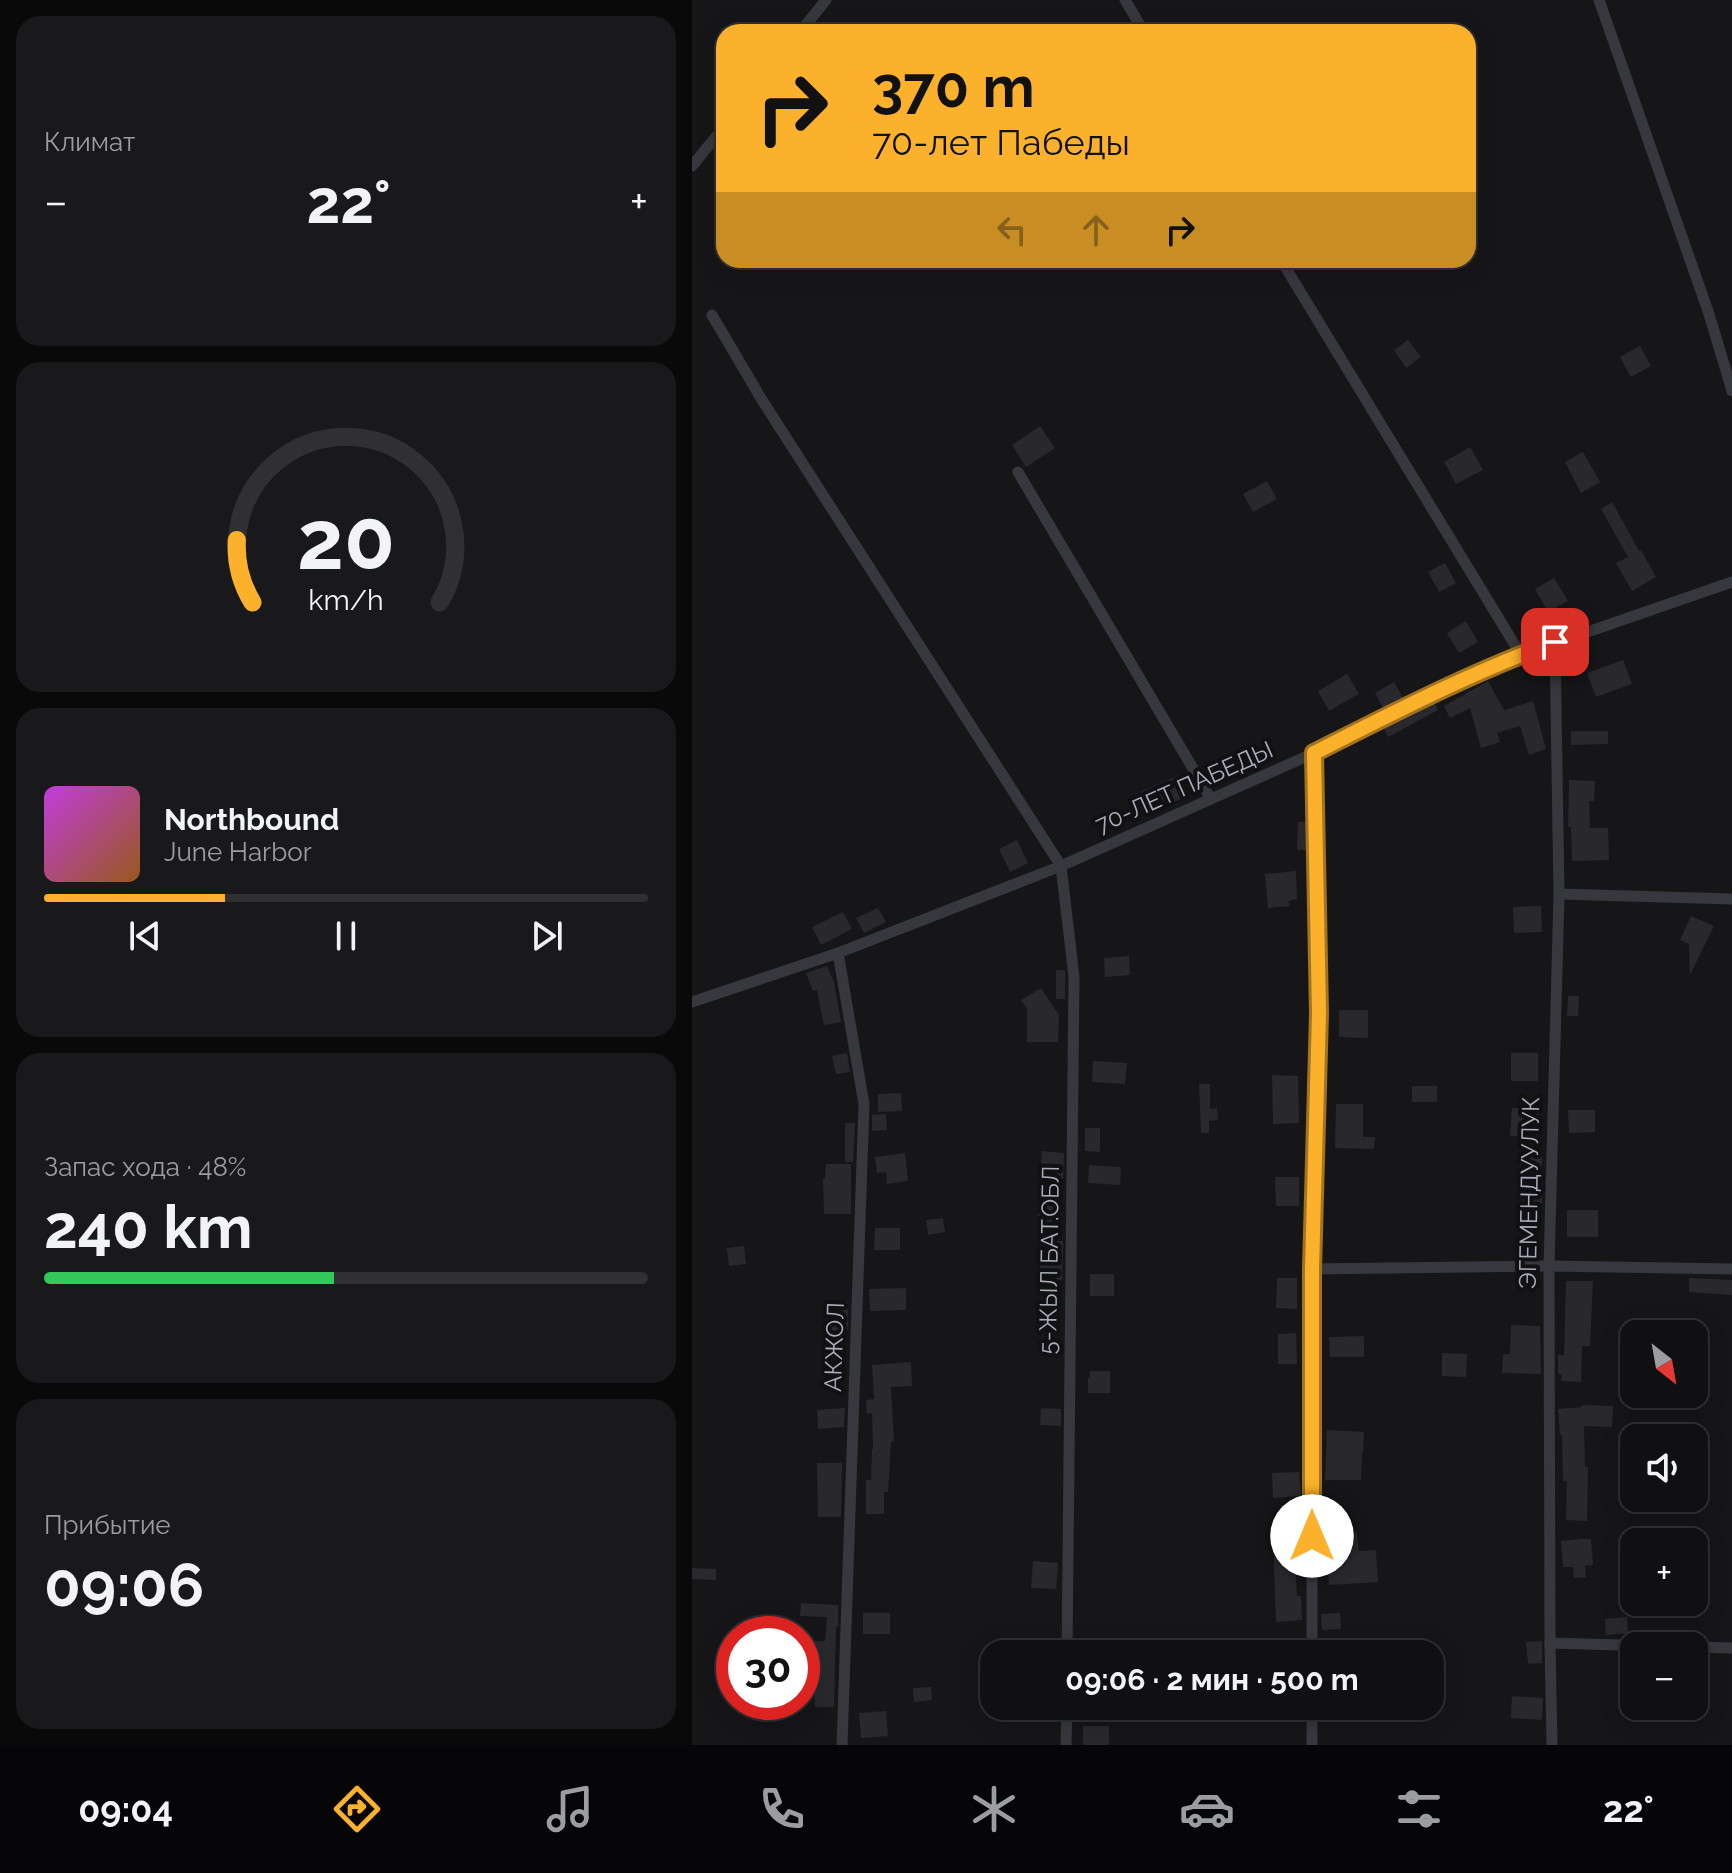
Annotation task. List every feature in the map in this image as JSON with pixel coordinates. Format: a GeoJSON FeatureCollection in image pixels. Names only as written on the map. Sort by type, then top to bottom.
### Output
{"type":"FeatureCollection","features":[{"type":"Feature","properties":{"kind":"street"},"geometry":{"type":"LineString","coordinates":[[806,24],[826,0]]}},
{"type":"Feature","properties":{"kind":"street"},"geometry":{"type":"LineString","coordinates":[[1125,0],[1139,24]]}},
{"type":"Feature","properties":{"kind":"street"},"geometry":{"type":"LineString","coordinates":[[1599,0],[1709,314],[1732,391]]}},
{"type":"Feature","properties":{"kind":"street"},"geometry":{"type":"LineString","coordinates":[[692,166],[716,137]]}},
{"type":"Feature","properties":{"kind":"street"},"geometry":{"type":"LineString","coordinates":[[1286,268],[1521,655]]}},
{"type":"Feature","properties":{"kind":"street"},"geometry":{"type":"LineString","coordinates":[[712,315],[762,400],[1061,866]]}},
{"type":"Feature","properties":{"kind":"street"},"geometry":{"type":"LineString","coordinates":[[1018,472],[1211,799]]}},
{"type":"Feature","properties":{"kind":"street","name":"70-ЛЕТ ПАБЕДЫ"},"geometry":{"type":"LineString","coordinates":[[692,1002],[838,953],[1061,866],[1314,753],[1428,695],[1521,655],[1732,582]]}},
{"type":"Feature","properties":{"kind":"street","name":"ЭГЕМЕНДУУЛУК"},"geometry":{"type":"LineString","coordinates":[[1552,1745],[1549,1266],[1559,894],[1555,642]]}},
{"type":"Feature","properties":{"kind":"street"},"geometry":{"type":"LineString","coordinates":[[1312,1640],[1312,1269],[1319,1013],[1314,753]]}},
{"type":"Feature","properties":{"kind":"street","name":"5-ЖЫЛ БАТ.ОБЛ"},"geometry":{"type":"LineString","coordinates":[[1061,866],[1074,977],[1067,1640]]}},
{"type":"Feature","properties":{"kind":"street"},"geometry":{"type":"LineString","coordinates":[[1559,894],[1732,899]]}},
{"type":"Feature","properties":{"kind":"street","name":"АКЖОЛ"},"geometry":{"type":"LineString","coordinates":[[838,953],[864,1104],[842,1745]]}},
{"type":"Feature","properties":{"kind":"street"},"geometry":{"type":"LineString","coordinates":[[1312,1269],[1549,1266],[1732,1269]]}},
{"type":"Feature","properties":{"kind":"street"},"geometry":{"type":"LineString","coordinates":[[1550,1643],[1620,1645]]}},
{"type":"Feature","properties":{"kind":"street"},"geometry":{"type":"LineString","coordinates":[[1708,1647],[1732,1648]]}},
{"type":"Feature","properties":{"kind":"street"},"geometry":{"type":"LineString","coordinates":[[1066,1745],[1067,1720]]}},
{"type":"Feature","properties":{"kind":"street"},"geometry":{"type":"LineString","coordinates":[[1312,1720],[1312,1745]]}},
{"type":"Feature","properties":{"kind":"building"},"geometry":{"type":"Polygon","coordinates":[[[1408,340],[1421,357],[1406,368],[1394,350],[1408,340]]]}},
{"type":"Feature","properties":{"kind":"building"},"geometry":{"type":"Polygon","coordinates":[[[1640,346],[1651,366],[1631,377],[1620,357],[1640,346]]]}},
{"type":"Feature","properties":{"kind":"building"},"geometry":{"type":"Polygon","coordinates":[[[1040,426],[1055,448],[1026,467],[1012,445],[1040,426]]]}},
{"type":"Feature","properties":{"kind":"building"},"geometry":{"type":"Polygon","coordinates":[[[1470,447],[1483,470],[1456,484],[1444,462],[1470,447]]]}},
{"type":"Feature","properties":{"kind":"building"},"geometry":{"type":"Polygon","coordinates":[[[1583,452],[1600,482],[1581,493],[1565,462],[1583,452]]]}},
{"type":"Feature","properties":{"kind":"building"},"geometry":{"type":"Polygon","coordinates":[[[1267,481],[1277,499],[1253,512],[1243,494],[1267,481]]]}},
{"type":"Feature","properties":{"kind":"building"},"geometry":{"type":"Polygon","coordinates":[[[1612,502],[1656,577],[1632,591],[1616,563],[1628,557],[1601,509],[1612,502]]]}},
{"type":"Feature","properties":{"kind":"building"},"geometry":{"type":"Polygon","coordinates":[[[1445,563],[1456,583],[1439,592],[1428,572],[1445,563]]]}},
{"type":"Feature","properties":{"kind":"building"},"geometry":{"type":"Polygon","coordinates":[[[1554,578],[1568,601],[1548,612],[1535,589],[1554,578]]]}},
{"type":"Feature","properties":{"kind":"building"},"geometry":{"type":"Polygon","coordinates":[[[1466,621],[1478,642],[1459,653],[1447,633],[1466,621]]]}},
{"type":"Feature","properties":{"kind":"building"},"geometry":{"type":"Polygon","coordinates":[[[1623,660],[1632,684],[1596,697],[1587,673],[1623,660]]]}},
{"type":"Feature","properties":{"kind":"building"},"geometry":{"type":"Polygon","coordinates":[[[1347,674],[1359,694],[1329,711],[1318,691],[1347,674]]]}},
{"type":"Feature","properties":{"kind":"building"},"geometry":{"type":"Polygon","coordinates":[[[1488,681],[1504,710],[1533,701],[1546,749],[1529,755],[1520,726],[1497,733],[1500,742],[1481,748],[1470,708],[1450,718],[1444,706],[1488,681]]]}},
{"type":"Feature","properties":{"kind":"building"},"geometry":{"type":"Polygon","coordinates":[[[1394,682],[1403,698],[1383,708],[1375,693],[1394,682]]]}},
{"type":"Feature","properties":{"kind":"building"},"geometry":{"type":"Polygon","coordinates":[[[1434,702],[1438,710],[1388,737],[1383,727],[1434,702]]]}},
{"type":"Feature","properties":{"kind":"building"},"geometry":{"type":"Polygon","coordinates":[[[1571,731],[1608,731],[1608,744],[1571,745],[1571,731]]]}},
{"type":"Feature","properties":{"kind":"building"},"geometry":{"type":"Polygon","coordinates":[[[1179,775],[1188,796],[1149,812],[1140,792],[1179,775]]]}},
{"type":"Feature","properties":{"kind":"building"},"geometry":{"type":"Polygon","coordinates":[[[1569,780],[1595,781],[1594,801],[1589,801],[1590,828],[1608,828],[1609,860],[1572,861],[1571,827],[1568,827],[1569,780]]]}},
{"type":"Feature","properties":{"kind":"building"},"geometry":{"type":"Polygon","coordinates":[[[1298,822],[1307,822],[1307,850],[1297,850],[1298,822]]]}},
{"type":"Feature","properties":{"kind":"building"},"geometry":{"type":"Polygon","coordinates":[[[1017,840],[1028,863],[1010,872],[999,849],[1017,840]]]}},
{"type":"Feature","properties":{"kind":"building"},"geometry":{"type":"Polygon","coordinates":[[[1296,871],[1297,899],[1288,901],[1290,906],[1268,908],[1265,874],[1296,871]]]}},
{"type":"Feature","properties":{"kind":"building"},"geometry":{"type":"Polygon","coordinates":[[[1541,906],[1542,932],[1514,933],[1513,907],[1541,906]]]}},
{"type":"Feature","properties":{"kind":"building"},"geometry":{"type":"Polygon","coordinates":[[[878,908],[886,922],[864,933],[856,918],[878,908]]]}},
{"type":"Feature","properties":{"kind":"building"},"geometry":{"type":"Polygon","coordinates":[[[843,912],[852,929],[821,945],[812,927],[843,912]]]}},
{"type":"Feature","properties":{"kind":"building"},"geometry":{"type":"Polygon","coordinates":[[[1691,916],[1714,926],[1690,975],[1689,944],[1680,940],[1691,916]]]}},
{"type":"Feature","properties":{"kind":"building"},"geometry":{"type":"Polygon","coordinates":[[[1129,956],[1130,975],[1105,977],[1104,958],[1129,956]]]}},
{"type":"Feature","properties":{"kind":"building"},"geometry":{"type":"Polygon","coordinates":[[[827,966],[834,982],[841,1022],[824,1025],[817,990],[813,991],[806,973],[827,966]]]}},
{"type":"Feature","properties":{"kind":"building"},"geometry":{"type":"Polygon","coordinates":[[[1056,970],[1065,970],[1065,999],[1056,999],[1056,970]]]}},
{"type":"Feature","properties":{"kind":"building"},"geometry":{"type":"Polygon","coordinates":[[[1041,988],[1059,1015],[1058,1042],[1027,1042],[1027,1009],[1021,1000],[1041,988]]]}},
{"type":"Feature","properties":{"kind":"building"},"geometry":{"type":"Polygon","coordinates":[[[1568,996],[1579,996],[1578,1016],[1567,1016],[1568,996]]]}},
{"type":"Feature","properties":{"kind":"building"},"geometry":{"type":"Polygon","coordinates":[[[1339,1010],[1368,1010],[1368,1038],[1339,1037],[1339,1010]]]}},
{"type":"Feature","properties":{"kind":"building"},"geometry":{"type":"Polygon","coordinates":[[[847,1053],[850,1072],[836,1074],[832,1056],[847,1053]]]}},
{"type":"Feature","properties":{"kind":"building"},"geometry":{"type":"Polygon","coordinates":[[[1511,1053],[1538,1053],[1538,1081],[1511,1081],[1511,1053]]]}},
{"type":"Feature","properties":{"kind":"building"},"geometry":{"type":"Polygon","coordinates":[[[1093,1061],[1127,1063],[1125,1084],[1092,1082],[1093,1061]]]}},
{"type":"Feature","properties":{"kind":"building"},"geometry":{"type":"Polygon","coordinates":[[[1272,1075],[1298,1076],[1299,1123],[1273,1124],[1272,1075]]]}},
{"type":"Feature","properties":{"kind":"building"},"geometry":{"type":"Polygon","coordinates":[[[1199,1084],[1210,1084],[1210,1109],[1217,1108],[1218,1120],[1209,1121],[1209,1133],[1201,1133],[1199,1084]]]}},
{"type":"Feature","properties":{"kind":"building"},"geometry":{"type":"Polygon","coordinates":[[[1412,1086],[1437,1086],[1437,1102],[1412,1102],[1412,1086]]]}},
{"type":"Feature","properties":{"kind":"building"},"geometry":{"type":"Polygon","coordinates":[[[901,1093],[902,1111],[878,1112],[878,1094],[901,1093]]]}},
{"type":"Feature","properties":{"kind":"building"},"geometry":{"type":"Polygon","coordinates":[[[1336,1104],[1363,1104],[1363,1137],[1375,1137],[1374,1149],[1335,1148],[1336,1104]]]}},
{"type":"Feature","properties":{"kind":"building"},"geometry":{"type":"Polygon","coordinates":[[[1512,1108],[1539,1109],[1537,1152],[1542,1151],[1542,1204],[1524,1205],[1523,1192],[1529,1191],[1526,1137],[1510,1136],[1512,1108]]]}},
{"type":"Feature","properties":{"kind":"building"},"geometry":{"type":"Polygon","coordinates":[[[1568,1110],[1595,1110],[1595,1132],[1569,1133],[1568,1110]]]}},
{"type":"Feature","properties":{"kind":"building"},"geometry":{"type":"Polygon","coordinates":[[[886,1114],[887,1130],[872,1131],[872,1115],[886,1114]]]}},
{"type":"Feature","properties":{"kind":"building"},"geometry":{"type":"Polygon","coordinates":[[[845,1123],[855,1123],[853,1162],[845,1162],[845,1123]]]}},
{"type":"Feature","properties":{"kind":"building"},"geometry":{"type":"Polygon","coordinates":[[[1085,1128],[1100,1128],[1100,1152],[1085,1151],[1085,1128]]]}},
{"type":"Feature","properties":{"kind":"building"},"geometry":{"type":"Polygon","coordinates":[[[1042,1151],[1064,1153],[1063,1179],[1040,1176],[1042,1151]]]}},
{"type":"Feature","properties":{"kind":"building"},"geometry":{"type":"Polygon","coordinates":[[[905,1153],[908,1181],[887,1184],[886,1172],[877,1173],[875,1157],[905,1153]]]}},
{"type":"Feature","properties":{"kind":"building"},"geometry":{"type":"Polygon","coordinates":[[[826,1164],[851,1164],[851,1214],[824,1214],[826,1164]]]}},
{"type":"Feature","properties":{"kind":"building"},"geometry":{"type":"Polygon","coordinates":[[[1089,1165],[1121,1167],[1120,1185],[1088,1183],[1089,1165]]]}},
{"type":"Feature","properties":{"kind":"building"},"geometry":{"type":"Polygon","coordinates":[[[1275,1177],[1299,1177],[1299,1206],[1276,1206],[1275,1177]]]}},
{"type":"Feature","properties":{"kind":"building"},"geometry":{"type":"Polygon","coordinates":[[[1039,1205],[1062,1207],[1061,1231],[1037,1230],[1039,1205]]]}},
{"type":"Feature","properties":{"kind":"building"},"geometry":{"type":"Polygon","coordinates":[[[1567,1210],[1598,1210],[1598,1237],[1567,1237],[1567,1210]]]}},
{"type":"Feature","properties":{"kind":"building"},"geometry":{"type":"Polygon","coordinates":[[[943,1218],[945,1232],[928,1235],[926,1220],[943,1218]]]}},
{"type":"Feature","properties":{"kind":"building"},"geometry":{"type":"Polygon","coordinates":[[[875,1228],[900,1228],[900,1250],[874,1250],[875,1228]]]}},
{"type":"Feature","properties":{"kind":"building"},"geometry":{"type":"Polygon","coordinates":[[[1057,1241],[1063,1241],[1062,1280],[1040,1279],[1041,1255],[1056,1256],[1057,1241]]]}},
{"type":"Feature","properties":{"kind":"building"},"geometry":{"type":"Polygon","coordinates":[[[744,1246],[746,1264],[729,1266],[727,1248],[744,1246]]]}},
{"type":"Feature","properties":{"kind":"building"},"geometry":{"type":"Polygon","coordinates":[[[1090,1274],[1114,1274],[1114,1296],[1090,1296],[1090,1274]]]}},
{"type":"Feature","properties":{"kind":"building"},"geometry":{"type":"Polygon","coordinates":[[[1277,1278],[1297,1278],[1297,1309],[1276,1308],[1277,1278]]]}},
{"type":"Feature","properties":{"kind":"building"},"geometry":{"type":"Polygon","coordinates":[[[1689,1278],[1732,1280],[1732,1295],[1689,1292],[1689,1278]]]}},
{"type":"Feature","properties":{"kind":"building"},"geometry":{"type":"Polygon","coordinates":[[[1566,1281],[1593,1281],[1590,1346],[1582,1346],[1581,1382],[1561,1381],[1562,1374],[1558,1374],[1558,1355],[1564,1355],[1566,1281]]]}},
{"type":"Feature","properties":{"kind":"building"},"geometry":{"type":"Polygon","coordinates":[[[906,1288],[906,1310],[870,1311],[869,1289],[906,1288]]]}},
{"type":"Feature","properties":{"kind":"building"},"geometry":{"type":"Polygon","coordinates":[[[848,1301],[848,1330],[829,1331],[828,1302],[848,1301]]]}},
{"type":"Feature","properties":{"kind":"building"},"geometry":{"type":"Polygon","coordinates":[[[1511,1325],[1540,1326],[1541,1374],[1502,1373],[1503,1354],[1510,1354],[1511,1325]]]}},
{"type":"Feature","properties":{"kind":"building"},"geometry":{"type":"Polygon","coordinates":[[[1296,1333],[1297,1364],[1278,1364],[1278,1334],[1296,1333]]]}},
{"type":"Feature","properties":{"kind":"building"},"geometry":{"type":"Polygon","coordinates":[[[1364,1336],[1364,1357],[1330,1357],[1329,1337],[1364,1336]]]}},
{"type":"Feature","properties":{"kind":"building"},"geometry":{"type":"Polygon","coordinates":[[[1442,1353],[1467,1354],[1466,1377],[1442,1376],[1442,1353]]]}},
{"type":"Feature","properties":{"kind":"building"},"geometry":{"type":"Polygon","coordinates":[[[911,1362],[912,1386],[891,1387],[894,1441],[891,1442],[888,1492],[884,1492],[884,1514],[866,1514],[866,1480],[871,1480],[873,1449],[872,1413],[867,1414],[866,1400],[874,1399],[872,1365],[911,1362]]]}},
{"type":"Feature","properties":{"kind":"building"},"geometry":{"type":"Polygon","coordinates":[[[1090,1371],[1110,1371],[1110,1393],[1088,1393],[1090,1371]]]}},
{"type":"Feature","properties":{"kind":"building"},"geometry":{"type":"Polygon","coordinates":[[[1582,1405],[1613,1406],[1612,1427],[1584,1426],[1585,1467],[1588,1467],[1587,1521],[1566,1520],[1567,1481],[1563,1481],[1558,1409],[1582,1405]]]}},
{"type":"Feature","properties":{"kind":"building"},"geometry":{"type":"Polygon","coordinates":[[[845,1408],[844,1427],[818,1429],[817,1410],[845,1408]]]}},
{"type":"Feature","properties":{"kind":"building"},"geometry":{"type":"Polygon","coordinates":[[[1041,1408],[1061,1409],[1061,1426],[1040,1425],[1041,1408]]]}},
{"type":"Feature","properties":{"kind":"building"},"geometry":{"type":"Polygon","coordinates":[[[1327,1430],[1364,1432],[1361,1480],[1325,1480],[1327,1430]]]}},
{"type":"Feature","properties":{"kind":"building"},"geometry":{"type":"Polygon","coordinates":[[[817,1463],[842,1463],[841,1517],[818,1517],[817,1463]]]}},
{"type":"Feature","properties":{"kind":"building"},"geometry":{"type":"Polygon","coordinates":[[[1299,1472],[1301,1496],[1273,1498],[1272,1473],[1299,1472]]]}},
{"type":"Feature","properties":{"kind":"building"},"geometry":{"type":"Polygon","coordinates":[[[1323,1502],[1340,1502],[1340,1534],[1357,1532],[1359,1551],[1376,1550],[1378,1582],[1329,1585],[1327,1518],[1323,1518],[1323,1502]]]}},
{"type":"Feature","properties":{"kind":"building"},"geometry":{"type":"Polygon","coordinates":[[[1293,1533],[1297,1596],[1301,1596],[1302,1620],[1276,1622],[1273,1534],[1293,1533]]]}},
{"type":"Feature","properties":{"kind":"building"},"geometry":{"type":"Polygon","coordinates":[[[1591,1539],[1593,1565],[1585,1566],[1586,1577],[1574,1578],[1573,1567],[1563,1567],[1561,1541],[1591,1539]]]}},
{"type":"Feature","properties":{"kind":"building"},"geometry":{"type":"Polygon","coordinates":[[[1033,1561],[1058,1563],[1056,1589],[1031,1588],[1033,1561]]]}},
{"type":"Feature","properties":{"kind":"building"},"geometry":{"type":"Polygon","coordinates":[[[692,1568],[716,1569],[716,1580],[692,1579],[692,1568]]]}},
{"type":"Feature","properties":{"kind":"building"},"geometry":{"type":"Polygon","coordinates":[[[801,1603],[838,1605],[834,1707],[820,1707],[820,1641],[825,1641],[827,1617],[800,1616],[801,1603]]]}},
{"type":"Feature","properties":{"kind":"building"},"geometry":{"type":"Polygon","coordinates":[[[863,1613],[890,1613],[890,1634],[863,1634],[863,1613]]]}},
{"type":"Feature","properties":{"kind":"building"},"geometry":{"type":"Polygon","coordinates":[[[1340,1613],[1341,1629],[1322,1630],[1321,1614],[1340,1613]]]}},
{"type":"Feature","properties":{"kind":"building"},"geometry":{"type":"Polygon","coordinates":[[[1627,1617],[1628,1632],[1606,1635],[1605,1619],[1627,1617]]]}},
{"type":"Feature","properties":{"kind":"building"},"geometry":{"type":"Polygon","coordinates":[[[1542,1641],[1542,1663],[1528,1664],[1526,1642],[1542,1641]]]}},
{"type":"Feature","properties":{"kind":"building"},"geometry":{"type":"Polygon","coordinates":[[[931,1687],[932,1700],[914,1702],[913,1688],[931,1687]]]}},
{"type":"Feature","properties":{"kind":"building"},"geometry":{"type":"Polygon","coordinates":[[[1512,1696],[1543,1698],[1542,1720],[1511,1718],[1512,1696]]]}},
{"type":"Feature","properties":{"kind":"building"},"geometry":{"type":"Polygon","coordinates":[[[886,1711],[888,1736],[861,1738],[859,1713],[886,1711]]]}},
{"type":"Feature","properties":{"kind":"building"},"geometry":{"type":"Polygon","coordinates":[[[1083,1726],[1109,1726],[1109,1745],[1083,1745],[1083,1726]]]}},
{"type":"Feature","properties":{"kind":"route"},"geometry":{"type":"LineString","coordinates":[[1312,1536],[1312,1269],[1319,1013],[1314,753],[1428,695],[1555,642]]}}]}
